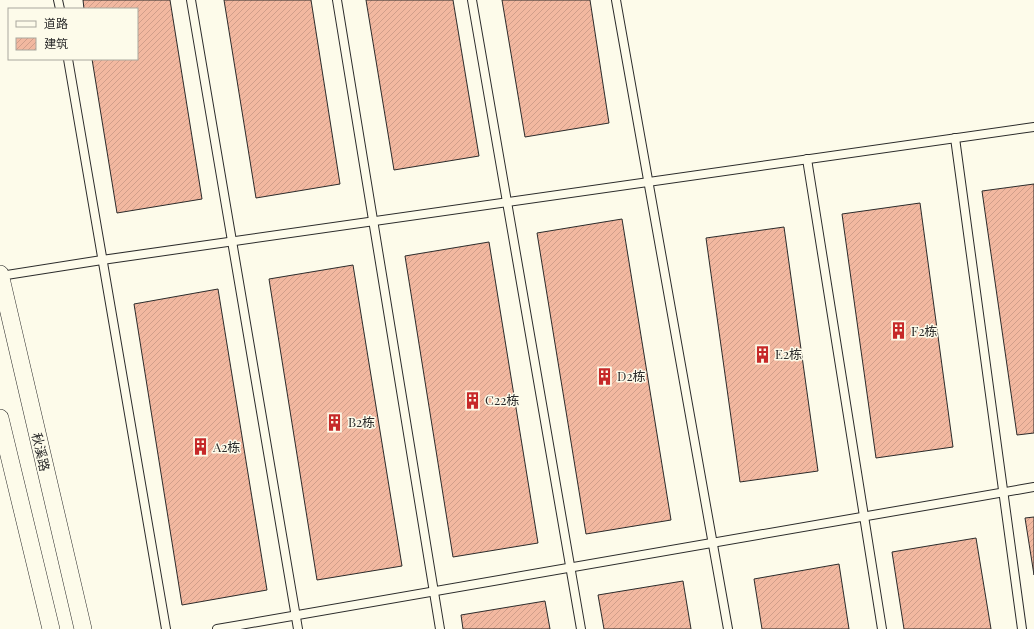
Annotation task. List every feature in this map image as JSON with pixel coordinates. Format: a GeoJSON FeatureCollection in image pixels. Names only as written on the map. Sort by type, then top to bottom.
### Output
{"type":"FeatureCollection","features":[{"type":"Feature","properties":{"kind":"street","name":"秋溪路"},"geometry":{"type":"LineString","coordinates":[[0,276],[83,629]]}},
{"type":"Feature","properties":{"kind":"street"},"geometry":{"type":"LineString","coordinates":[[0,418],[51,629]]}},
{"type":"Feature","properties":{"kind":"lane"},"geometry":{"type":"LineString","coordinates":[[191,0],[298,629]]}},
{"type":"Feature","properties":{"kind":"lane"},"geometry":{"type":"LineString","coordinates":[[337,0],[440,629]]}},
{"type":"Feature","properties":{"kind":"lane"},"geometry":{"type":"LineString","coordinates":[[472,0],[582,629]]}},
{"type":"Feature","properties":{"kind":"lane"},"geometry":{"type":"LineString","coordinates":[[616,0],[728,629]]}},
{"type":"Feature","properties":{"kind":"lane"},"geometry":{"type":"LineString","coordinates":[[68,60],[166,629]]}},
{"type":"Feature","properties":{"kind":"lane"},"geometry":{"type":"LineString","coordinates":[[0,276],[232,241],[1034,127]]}},
{"type":"Feature","properties":{"kind":"lane"},"geometry":{"type":"LineString","coordinates":[[955,138],[1022,629]]}},
{"type":"Feature","properties":{"kind":"lane"},"geometry":{"type":"LineString","coordinates":[[807,159],[882,629]]}},
{"type":"Feature","properties":{"kind":"lane"},"geometry":{"type":"LineString","coordinates":[[217,629],[1034,487]]}},
{"type":"Feature","properties":{"kind":"building"},"geometry":{"type":"Polygon","coordinates":[[[83,0],[170,0],[202,199],[117,213],[92,60],[138,60],[138,8],[84,8],[83,0]]]}},
{"type":"Feature","properties":{"kind":"building"},"geometry":{"type":"Polygon","coordinates":[[[224,0],[311,0],[340,184],[256,198],[224,0]]]}},
{"type":"Feature","properties":{"kind":"building"},"geometry":{"type":"Polygon","coordinates":[[[366,0],[453,0],[479,156],[394,170],[366,0]]]}},
{"type":"Feature","properties":{"kind":"building"},"geometry":{"type":"Polygon","coordinates":[[[502,0],[590,0],[609,123],[525,137],[502,0]]]}},
{"type":"Feature","properties":{"kind":"building"},"geometry":{"type":"Polygon","coordinates":[[[1034,184],[1034,433],[1017,435],[982,191],[1034,184]]]}},
{"type":"Feature","properties":{"kind":"building","name":"F2栋"},"geometry":{"type":"Polygon","coordinates":[[[920,203],[953,447],[876,458],[842,214],[920,203]]]}},
{"type":"Feature","properties":{"kind":"building","name":"D2栋"},"geometry":{"type":"Polygon","coordinates":[[[622,219],[671,520],[586,534],[537,233],[622,219]]]}},
{"type":"Feature","properties":{"kind":"building","name":"E2栋"},"geometry":{"type":"Polygon","coordinates":[[[784,227],[818,471],[740,482],[706,238],[784,227]]]}},
{"type":"Feature","properties":{"kind":"building","name":"C22栋"},"geometry":{"type":"Polygon","coordinates":[[[489,242],[538,543],[453,557],[405,256],[489,242]]]}},
{"type":"Feature","properties":{"kind":"building","name":"B2栋"},"geometry":{"type":"Polygon","coordinates":[[[353,265],[402,566],[317,580],[269,279],[353,265]]]}},
{"type":"Feature","properties":{"kind":"building","name":"A2栋"},"geometry":{"type":"Polygon","coordinates":[[[218,289],[267,590],[182,605],[134,304],[218,289]]]}},
{"type":"Feature","properties":{"kind":"building"},"geometry":{"type":"Polygon","coordinates":[[[1034,517],[1034,575],[1025,518],[1034,517]]]}},
{"type":"Feature","properties":{"kind":"building"},"geometry":{"type":"Polygon","coordinates":[[[976,538],[991,629],[904,629],[892,552],[976,538]]]}},
{"type":"Feature","properties":{"kind":"building"},"geometry":{"type":"Polygon","coordinates":[[[839,564],[849,629],[762,629],[754,579],[839,564]]]}},
{"type":"Feature","properties":{"kind":"building"},"geometry":{"type":"Polygon","coordinates":[[[683,581],[691,629],[604,629],[598,595],[683,581]]]}},
{"type":"Feature","properties":{"kind":"building"},"geometry":{"type":"Polygon","coordinates":[[[545,601],[550,629],[463,629],[461,615],[545,601]]]}},
{"type":"Feature","properties":{"kind":"place","name":"F2栋"},"geometry":{"type":"Point","coordinates":[898,331]}},
{"type":"Feature","properties":{"kind":"place","name":"E2栋"},"geometry":{"type":"Point","coordinates":[762,354]}},
{"type":"Feature","properties":{"kind":"place","name":"D2栋"},"geometry":{"type":"Point","coordinates":[604,376]}},
{"type":"Feature","properties":{"kind":"place","name":"C22栋"},"geometry":{"type":"Point","coordinates":[472,400]}},
{"type":"Feature","properties":{"kind":"place","name":"B2栋"},"geometry":{"type":"Point","coordinates":[335,422]}},
{"type":"Feature","properties":{"kind":"place","name":"A2栋"},"geometry":{"type":"Point","coordinates":[200,447]}}]}
